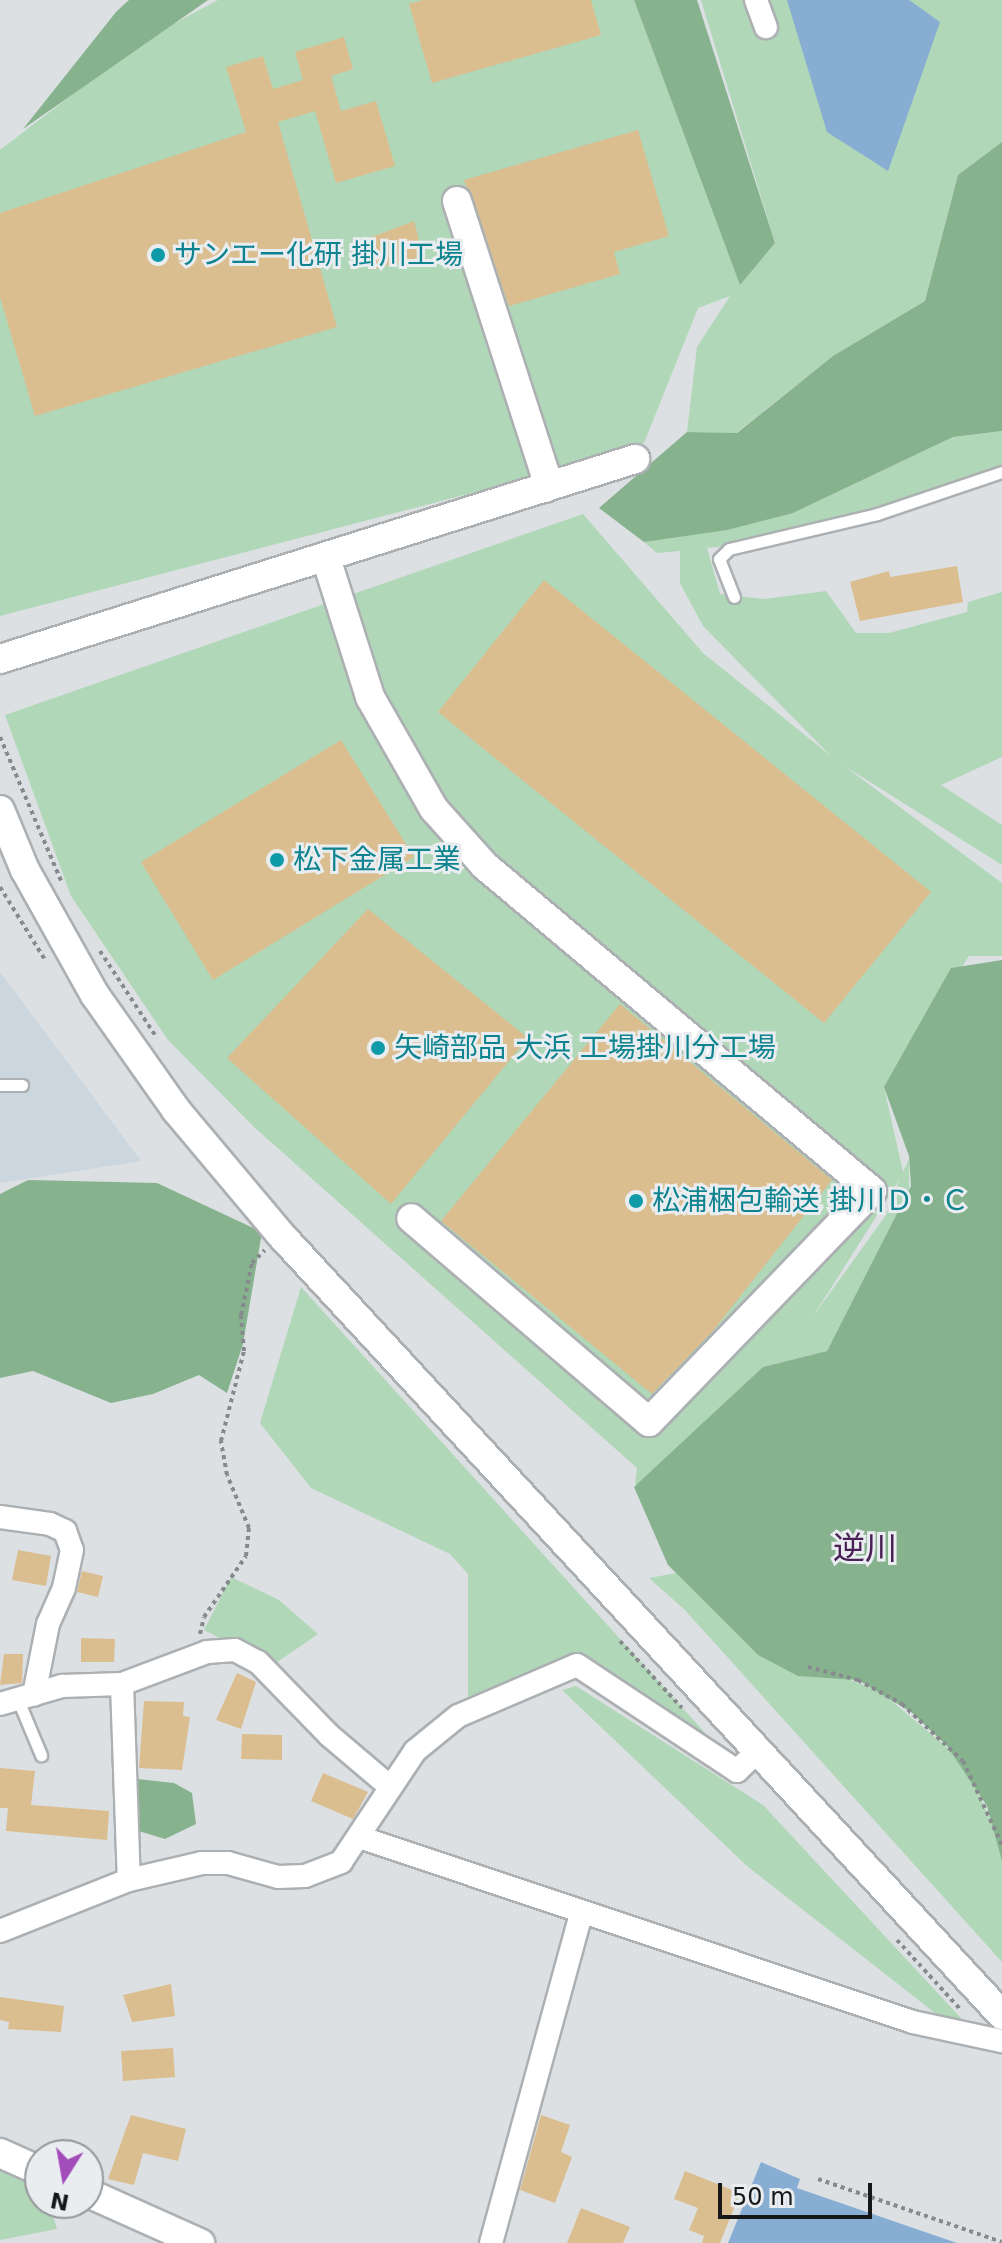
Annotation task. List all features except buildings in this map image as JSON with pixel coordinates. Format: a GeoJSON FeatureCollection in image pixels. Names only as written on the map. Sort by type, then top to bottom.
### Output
{"type":"FeatureCollection","features":[{"type":"Feature","properties":{"kind":"street"},"geometry":{"type":"LineString","coordinates":[[756,0],[766,27]]}},
{"type":"Feature","properties":{"kind":"street"},"geometry":{"type":"LineString","coordinates":[[457,201],[545,474],[545,488]]}},
{"type":"Feature","properties":{"kind":"street"},"geometry":{"type":"LineString","coordinates":[[0,659],[635,459]]}},
{"type":"Feature","properties":{"kind":"street"},"geometry":{"type":"LineString","coordinates":[[326,558],[370,697],[434,809],[485,866],[872,1191],[649,1422],[411,1218]]}},
{"type":"Feature","properties":{"kind":"street"},"geometry":{"type":"LineString","coordinates":[[0,810],[25,870],[95,995],[176,1110],[280,1234],[1002,2015]]}},
{"type":"Feature","properties":{"kind":"street"},"geometry":{"type":"LineString","coordinates":[[0,1517],[50,1524],[65,1531],[72,1550],[64,1588],[17,1700]]}},
{"type":"Feature","properties":{"kind":"street"},"geometry":{"type":"LineString","coordinates":[[17,1700],[62,1686],[122,1684],[197,1657],[235,1650],[258,1662],[330,1736],[389,1786]]}},
{"type":"Feature","properties":{"kind":"street"},"geometry":{"type":"LineString","coordinates":[[0,1931],[129,1880],[202,1863],[305,1876],[341,1862],[415,1751],[458,1716],[577,1665],[737,1771],[758,1751]]}},
{"type":"Feature","properties":{"kind":"street"},"geometry":{"type":"LineString","coordinates":[[122,1684],[129,1880]]}},
{"type":"Feature","properties":{"kind":"street"},"geometry":{"type":"LineString","coordinates":[[359,1837],[581,1914],[913,2022],[1002,2041]]}},
{"type":"Feature","properties":{"kind":"street"},"geometry":{"type":"LineString","coordinates":[[491,2243],[581,1914]]}},
{"type":"Feature","properties":{"kind":"street"},"geometry":{"type":"LineString","coordinates":[[0,2153],[24,2164]]}},
{"type":"Feature","properties":{"kind":"street"},"geometry":{"type":"LineString","coordinates":[[104,2200],[200,2243]]}},
{"type":"Feature","properties":{"kind":"lane"},"geometry":{"type":"LineString","coordinates":[[734,597],[719,559],[729,549],[877,514],[1002,472]]}},
{"type":"Feature","properties":{"kind":"lane"},"geometry":{"type":"LineString","coordinates":[[0,1085],[22,1085]]}},
{"type":"Feature","properties":{"kind":"lane"},"geometry":{"type":"LineString","coordinates":[[17,1700],[41,1755]]}},
{"type":"Feature","properties":{"kind":"path"},"geometry":{"type":"LineString","coordinates":[[0,737],[67,895]]}},
{"type":"Feature","properties":{"kind":"path"},"geometry":{"type":"LineString","coordinates":[[98,948],[165,1050]]}},
{"type":"Feature","properties":{"kind":"path"},"geometry":{"type":"LineString","coordinates":[[197,1657],[204,1617],[246,1556],[249,1528],[227,1475],[221,1441],[244,1351],[241,1315],[252,1263],[280,1234]]}},
{"type":"Feature","properties":{"kind":"path"},"geometry":{"type":"LineString","coordinates":[[808,1667],[858,1680],[911,1712],[963,1761],[1002,1845]]}},
{"type":"Feature","properties":{"kind":"path"},"geometry":{"type":"LineString","coordinates":[[818,2179],[1002,2242]]}},
{"type":"Feature","properties":{"kind":"shaded area"},"geometry":{"type":"Polygon","coordinates":[[[0,972],[141,1161],[0,1183],[0,972]]]}},
{"type":"Feature","properties":{"kind":"green space"},"geometry":{"type":"Polygon","coordinates":[[[129,0],[208,0],[23,129],[116,12],[129,0]]]}},
{"type":"Feature","properties":{"kind":"green space"},"geometry":{"type":"Polygon","coordinates":[[[218,0],[634,0],[740,284],[775,243],[701,0],[1002,0],[1002,142],[958,175],[925,301],[833,356],[736,433],[687,432],[697,347],[730,296],[698,308],[644,443],[545,474],[0,616],[0,150],[145,39],[218,0]]]}},
{"type":"Feature","properties":{"kind":"green space"},"geometry":{"type":"Polygon","coordinates":[[[634,0],[697,0],[775,243],[740,285],[634,0]]]}},
{"type":"Feature","properties":{"kind":"green space"},"geometry":{"type":"Polygon","coordinates":[[[1002,142],[1002,431],[953,437],[793,513],[727,530],[644,542],[599,508],[687,432],[737,433],[833,356],[925,301],[958,175],[1002,142]]]}},
{"type":"Feature","properties":{"kind":"green space"},"geometry":{"type":"Polygon","coordinates":[[[1002,431],[1002,472],[755,543],[707,548],[720,594],[764,599],[826,591],[856,633],[889,633],[967,612],[968,602],[1002,592],[1002,757],[941,785],[1002,825],[1002,865],[843,765],[1002,883],[1002,956],[969,956],[884,1087],[903,1172],[909,1159],[909,1190],[827,1351],[763,1367],[639,1485],[635,1484],[637,1468],[254,1127],[168,1040],[71,896],[5,715],[583,514],[703,653],[831,756],[703,626],[680,583],[680,551],[657,553],[644,542],[793,513],[953,437],[1002,431]],[[900,1179],[812,1318],[886,1215],[900,1179]]]}},
{"type":"Feature","properties":{"kind":"green space"},"geometry":{"type":"Polygon","coordinates":[[[1002,960],[1002,1861],[987,1806],[947,1746],[911,1712],[858,1680],[798,1676],[758,1655],[668,1565],[634,1487],[763,1367],[827,1351],[911,1186],[909,1156],[884,1087],[951,968],[1002,960]]]}},
{"type":"Feature","properties":{"kind":"green space"},"geometry":{"type":"Polygon","coordinates":[[[28,1180],[157,1183],[262,1232],[243,1344],[227,1393],[199,1375],[153,1394],[111,1403],[33,1371],[0,1378],[0,1194],[28,1180]]]}},
{"type":"Feature","properties":{"kind":"green space"},"geometry":{"type":"Polygon","coordinates":[[[301,1287],[727,1757],[575,1660],[468,1706],[468,1574],[450,1554],[311,1488],[260,1423],[301,1287]]]}},
{"type":"Feature","properties":{"kind":"green space"},"geometry":{"type":"Polygon","coordinates":[[[677,1573],[742,1637],[881,1692],[963,1761],[1002,1844],[1002,1962],[684,1609],[649,1578],[677,1573]]]}},
{"type":"Feature","properties":{"kind":"green space"},"geometry":{"type":"Polygon","coordinates":[[[231,1577],[279,1600],[318,1634],[273,1665],[204,1630],[231,1577]]]}},
{"type":"Feature","properties":{"kind":"green space"},"geometry":{"type":"Polygon","coordinates":[[[576,1686],[763,1805],[973,2031],[944,2020],[747,1866],[562,1690],[576,1686]]]}},
{"type":"Feature","properties":{"kind":"green space"},"geometry":{"type":"Polygon","coordinates":[[[137,1779],[174,1783],[192,1793],[196,1824],[165,1839],[132,1829],[137,1779]]]}},
{"type":"Feature","properties":{"kind":"green space"},"geometry":{"type":"Polygon","coordinates":[[[0,2153],[24,2166],[24,2219],[54,2219],[57,2229],[0,2240],[0,2153]]]}},
{"type":"Feature","properties":{"kind":"water"},"geometry":{"type":"Polygon","coordinates":[[[787,0],[909,0],[940,22],[888,171],[827,132],[787,0]]]}},
{"type":"Feature","properties":{"kind":"water"},"geometry":{"type":"Polygon","coordinates":[[[761,2162],[800,2179],[797,2188],[957,2243],[728,2243],[761,2162]]]}},
{"type":"Feature","properties":{"kind":"place","name":"サンエー化研 掛川工場"},"geometry":{"type":"Point","coordinates":[158,255]}},
{"type":"Feature","properties":{"kind":"place","name":"松下金属工業"},"geometry":{"type":"Point","coordinates":[277,860]}},
{"type":"Feature","properties":{"kind":"place","name":"矢崎部品 大浜 工場掛川分工場"},"geometry":{"type":"Point","coordinates":[378,1048]}},
{"type":"Feature","properties":{"kind":"place","name":"松浦梱包輸送 掛川Ｄ・Ｃ"},"geometry":{"type":"Point","coordinates":[636,1201]}},
{"type":"Feature","properties":{"kind":"district","name":"逆川"},"geometry":{"type":"Point","coordinates":[865,1548]}}]}
